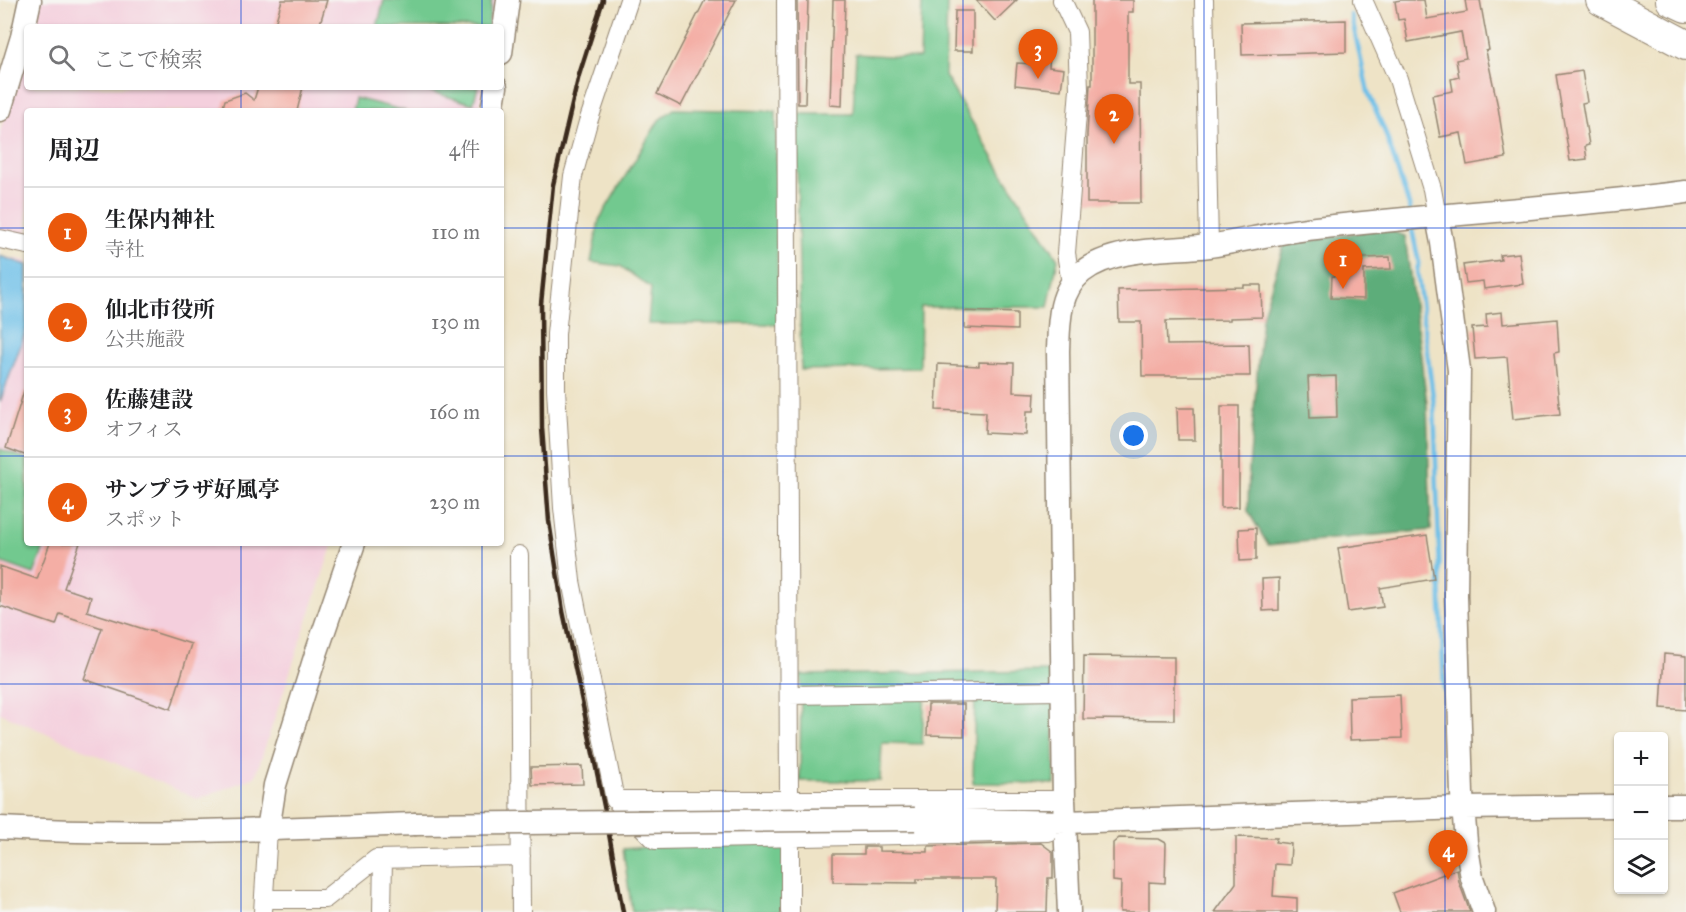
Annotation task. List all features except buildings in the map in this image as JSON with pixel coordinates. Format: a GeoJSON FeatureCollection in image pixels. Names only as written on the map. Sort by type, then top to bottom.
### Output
{"type":"FeatureCollection","features":[{"type":"Feature","properties":{"kind":"highway"},"geometry":{"type":"LineString","coordinates":[[1601,0],[1686,45]]}},
{"type":"Feature","properties":{"kind":"highway"},"geometry":{"type":"LineString","coordinates":[[1671,0],[1686,7]]}},
{"type":"Feature","properties":{"kind":"street"},"geometry":{"type":"LineString","coordinates":[[25,24],[30,0]]}},
{"type":"Feature","properties":{"kind":"street"},"geometry":{"type":"LineString","coordinates":[[504,30],[508,0]]}},
{"type":"Feature","properties":{"kind":"street"},"geometry":{"type":"LineString","coordinates":[[629,0],[588,122],[573,176],[556,334],[556,389],[562,496],[571,581],[615,800],[655,840],[790,836],[1065,818]]}},
{"type":"Feature","properties":{"kind":"street"},"geometry":{"type":"LineString","coordinates":[[786,0],[789,799]]}},
{"type":"Feature","properties":{"kind":"street"},"geometry":{"type":"LineString","coordinates":[[1062,0],[1077,32],[1079,89],[1066,253],[1071,283]]}},
{"type":"Feature","properties":{"kind":"street"},"geometry":{"type":"LineString","coordinates":[[1204,0],[1209,246]]}},
{"type":"Feature","properties":{"kind":"street"},"geometry":{"type":"LineString","coordinates":[[1367,3],[1398,79],[1432,189],[1442,243],[1459,370],[1456,595],[1464,808],[1472,878],[1484,912]]}},
{"type":"Feature","properties":{"kind":"street"},"geometry":{"type":"LineString","coordinates":[[0,110],[24,28]]}},
{"type":"Feature","properties":{"kind":"street"},"geometry":{"type":"LineString","coordinates":[[492,108],[496,90]]}},
{"type":"Feature","properties":{"kind":"street"},"geometry":{"type":"LineString","coordinates":[[1069,912],[1062,691],[1058,351],[1059,318],[1063,299],[1071,283],[1083,272],[1103,260],[1134,252],[1209,246],[1304,230],[1409,218],[1685,196]]}},
{"type":"Feature","properties":{"kind":"street"},"geometry":{"type":"LineString","coordinates":[[0,239],[24,244]]}},
{"type":"Feature","properties":{"kind":"street"},"geometry":{"type":"LineString","coordinates":[[353,546],[275,785],[268,830],[263,905],[325,899],[376,859],[521,856]]}},
{"type":"Feature","properties":{"kind":"street"},"geometry":{"type":"LineString","coordinates":[[519,555],[521,912]]}},
{"type":"Feature","properties":{"kind":"street"},"geometry":{"type":"LineString","coordinates":[[789,695],[1062,691]]}},
{"type":"Feature","properties":{"kind":"street"},"geometry":{"type":"LineString","coordinates":[[615,800],[789,799],[1065,818]]}},
{"type":"Feature","properties":{"kind":"street"},"geometry":{"type":"LineString","coordinates":[[0,828],[135,831],[268,830],[414,825],[1065,818],[1614,806]]}},
{"type":"Feature","properties":{"kind":"street"},"geometry":{"type":"LineString","coordinates":[[1668,806],[1686,806]]}},
{"type":"Feature","properties":{"kind":"street"},"geometry":{"type":"LineString","coordinates":[[790,836],[790,912]]}},
{"type":"Feature","properties":{"kind":"street"},"geometry":{"type":"LineString","coordinates":[[382,912],[383,859]]}},
{"type":"Feature","properties":{"kind":"shaded area"},"geometry":{"type":"Polygon","coordinates":[[[38,0],[497,0],[493,24],[34,24],[38,0]]]}},
{"type":"Feature","properties":{"kind":"shaded area"},"geometry":{"type":"Polygon","coordinates":[[[24,55],[24,90],[482,90],[480,108],[24,108],[24,237],[0,232],[0,131],[24,55]]]}},
{"type":"Feature","properties":{"kind":"shaded area"},"geometry":{"type":"Polygon","coordinates":[[[0,256],[24,260],[24,546],[332,546],[255,777],[198,799],[0,713],[0,256]]]}},
{"type":"Feature","properties":{"kind":"green space"},"geometry":{"type":"Polygon","coordinates":[[[384,0],[492,0],[488,24],[378,24],[384,0]]]}},
{"type":"Feature","properties":{"kind":"green space"},"geometry":{"type":"Polygon","coordinates":[[[922,0],[947,0],[945,76],[1001,171],[1058,259],[1048,307],[921,307],[920,368],[801,370],[796,114],[853,114],[856,54],[920,58],[922,0]]]}},
{"type":"Feature","properties":{"kind":"green space"},"geometry":{"type":"Polygon","coordinates":[[[425,90],[477,90],[473,104],[425,90]]]}},
{"type":"Feature","properties":{"kind":"green space"},"geometry":{"type":"Polygon","coordinates":[[[355,98],[394,108],[353,108],[355,98]]]}},
{"type":"Feature","properties":{"kind":"green space"},"geometry":{"type":"Polygon","coordinates":[[[674,109],[776,111],[778,324],[648,324],[651,288],[620,266],[591,262],[599,220],[659,120],[674,109]]]}},
{"type":"Feature","properties":{"kind":"green space"},"geometry":{"type":"Polygon","coordinates":[[[1384,228],[1405,236],[1427,403],[1431,530],[1268,545],[1248,511],[1249,468],[1262,317],[1284,245],[1384,228]]]}},
{"type":"Feature","properties":{"kind":"green space"},"geometry":{"type":"Polygon","coordinates":[[[0,449],[24,458],[24,546],[45,546],[34,574],[0,562],[0,449]]]}},
{"type":"Feature","properties":{"kind":"green space"},"geometry":{"type":"Polygon","coordinates":[[[1053,671],[1055,784],[973,783],[975,693],[925,693],[922,744],[882,743],[880,781],[800,781],[801,675],[1053,671]]]}},
{"type":"Feature","properties":{"kind":"green space"},"geometry":{"type":"Polygon","coordinates":[[[790,836],[782,912],[632,912],[623,849],[790,836]]]}},
{"type":"Feature","properties":{"kind":"water"},"geometry":{"type":"Polygon","coordinates":[[[0,256],[24,264],[24,336],[0,402],[0,256]]]}},
{"type":"Feature","properties":{"kind":"waterway"},"geometry":{"type":"LineString","coordinates":[[1351,15],[1368,92],[1385,132],[1410,213]]}},
{"type":"Feature","properties":{"kind":"waterway"},"geometry":{"type":"LineString","coordinates":[[1411,225],[1419,263],[1417,270],[1434,405],[1444,690]]}},
{"type":"Feature","properties":{"kind":"railway"},"geometry":{"type":"LineString","coordinates":[[603,0],[579,75],[553,185],[541,304],[542,428],[549,521],[563,611],[604,806],[623,912]]}},
{"type":"Feature","properties":{"kind":"place","name":"佐藤建設"},"geometry":{"type":"Point","coordinates":[1038,79]}},
{"type":"Feature","properties":{"kind":"place","name":"仙北市役所"},"geometry":{"type":"Point","coordinates":[1114,144]}},
{"type":"Feature","properties":{"kind":"place","name":"生保内神社"},"geometry":{"type":"Point","coordinates":[1343,289]}},
{"type":"Feature","properties":{"kind":"place","name":"サンプラザ好風亭"},"geometry":{"type":"Point","coordinates":[1448,880]}}]}
